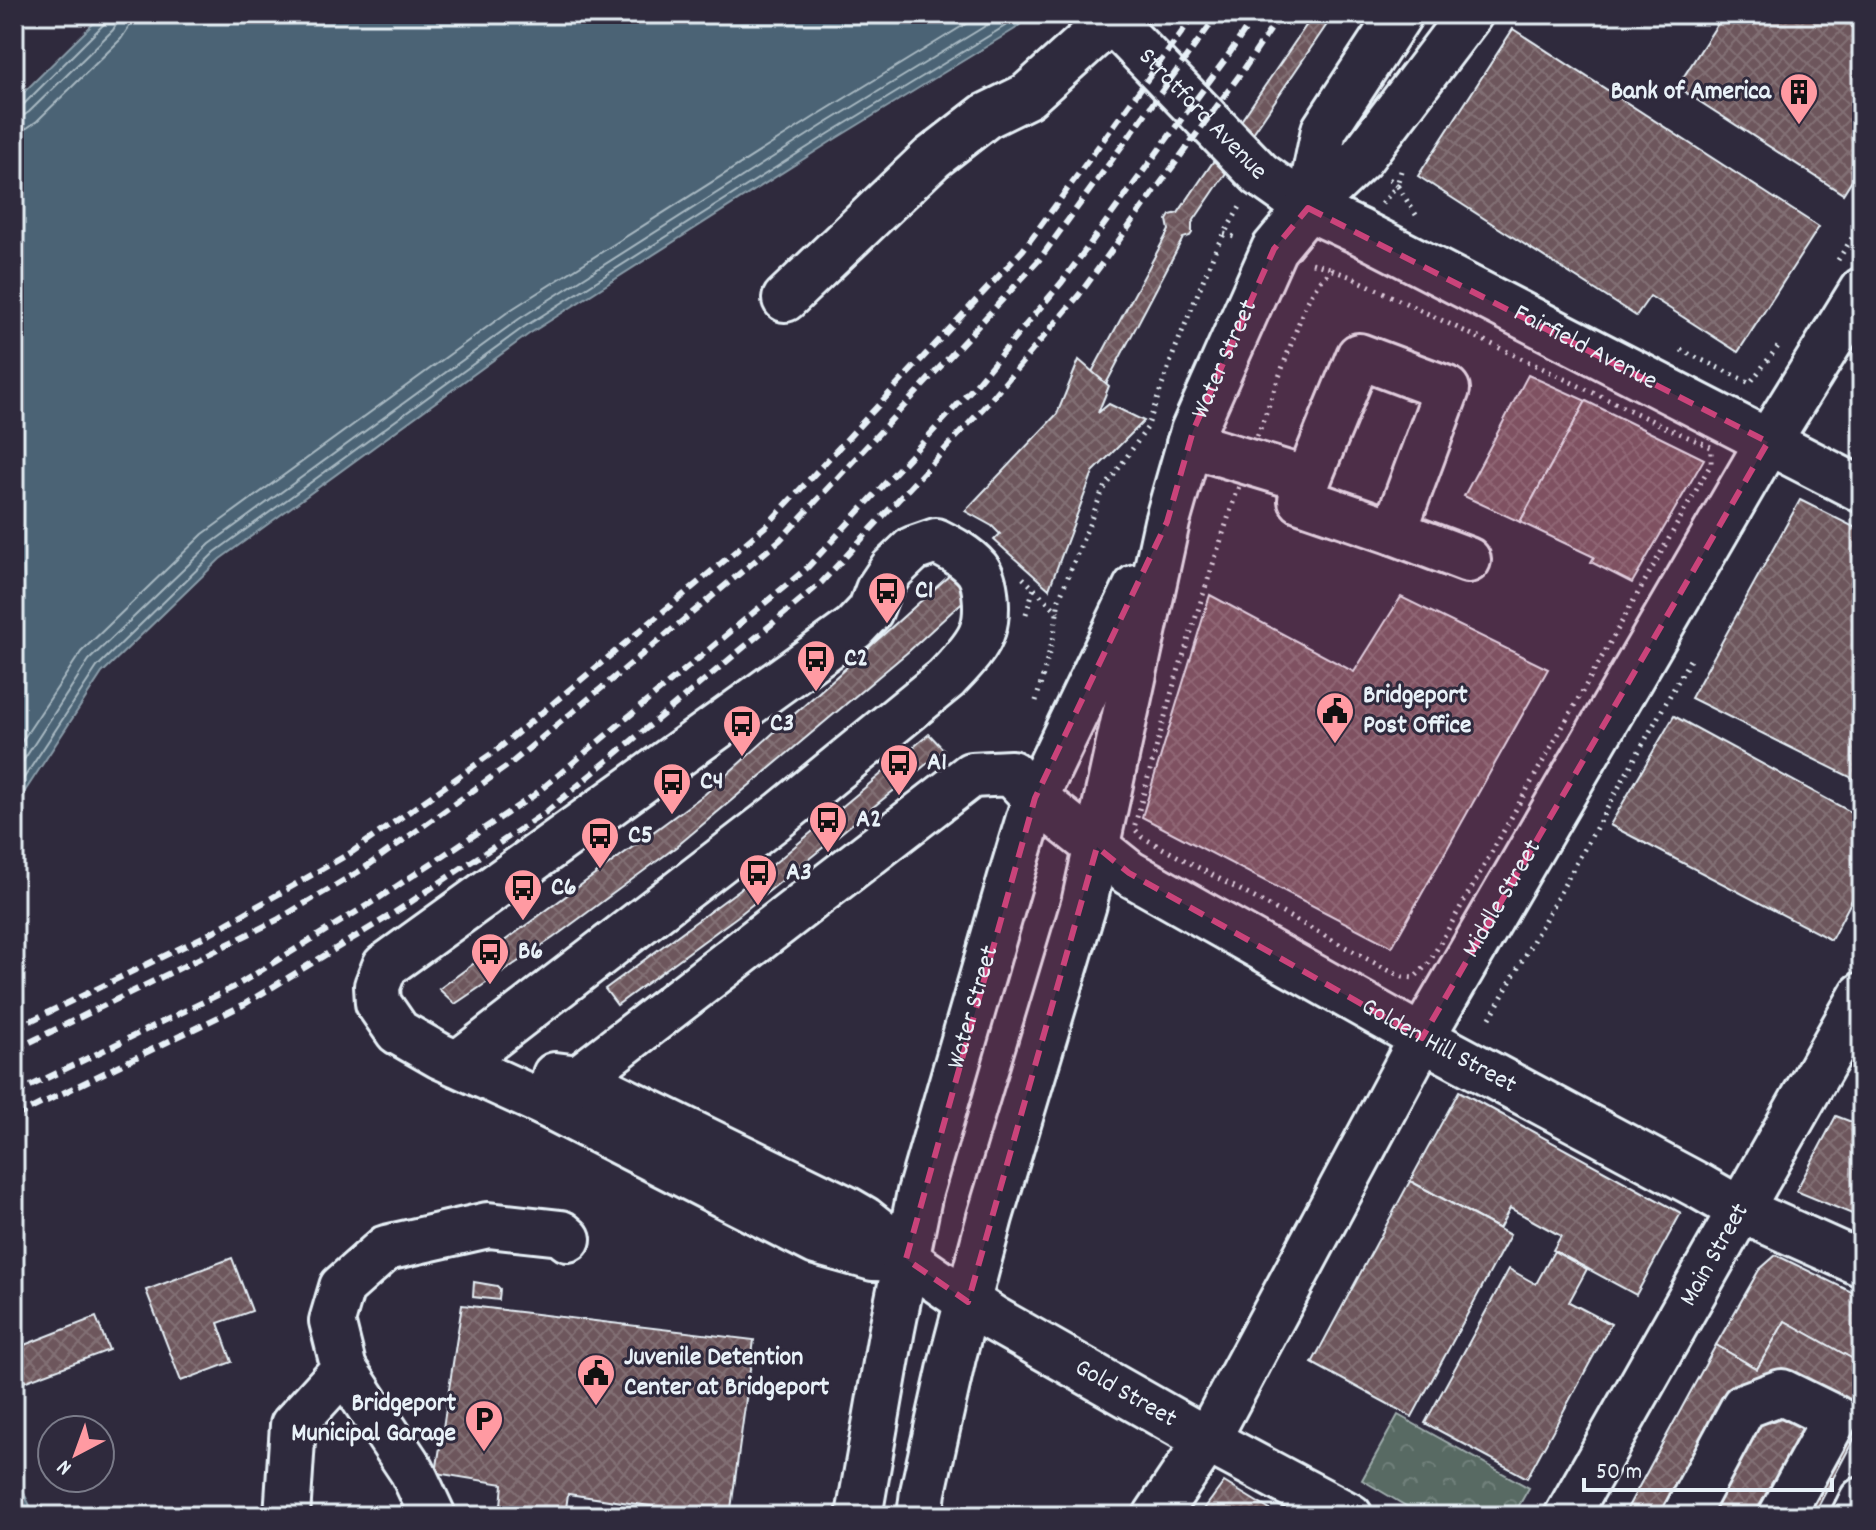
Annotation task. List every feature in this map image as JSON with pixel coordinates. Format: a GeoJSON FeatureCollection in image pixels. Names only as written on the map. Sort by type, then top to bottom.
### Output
{"type":"FeatureCollection","features":[{"type":"Feature","properties":{"kind":"main road","name":"Water Street"},"geometry":{"type":"LineString","coordinates":[[1308,208],[1324,130],[1400,14]]}},
{"type":"Feature","properties":{"kind":"main road","name":"Water Street"},"geometry":{"type":"LineString","coordinates":[[920,1516],[953,1357],[990,1217],[1084,904],[1167,522],[1193,431],[1274,249],[1308,208],[1361,158],[1470,14]]}},
{"type":"Feature","properties":{"kind":"main road","name":"Stratford Avenue"},"geometry":{"type":"LineString","coordinates":[[1108,17],[1260,174],[1308,208]]}},
{"type":"Feature","properties":{"kind":"main road"},"geometry":{"type":"LineString","coordinates":[[785,299],[932,158],[986,116],[1027,96],[1108,17]]}},
{"type":"Feature","properties":{"kind":"main road","name":"Fairfield Avenue"},"geometry":{"type":"LineString","coordinates":[[1308,208],[1862,490]]}},
{"type":"Feature","properties":{"kind":"main road","name":"Middle Street"},"geometry":{"type":"LineString","coordinates":[[1156,1516],[1207,1440],[1422,1038],[1768,442],[1847,280]]}},
{"type":"Feature","properties":{"kind":"main road"},"geometry":{"type":"LineString","coordinates":[[1394,532],[1447,389],[1359,356],[1301,500],[1468,560]]}},
{"type":"Feature","properties":{"kind":"main road"},"geometry":{"type":"LineString","coordinates":[[1189,444],[1308,480]]}},
{"type":"Feature","properties":{"kind":"main road","name":"Water Street"},"geometry":{"type":"LineString","coordinates":[[859,1516],[923,1183],[1035,798],[1167,522]]}},
{"type":"Feature","properties":{"kind":"main road"},"geometry":{"type":"LineString","coordinates":[[457,1064],[781,814],[946,679],[983,631],[987,603],[978,570],[954,549],[936,541],[913,549],[892,569],[878,590],[870,611],[854,628],[385,966],[377,986],[378,1003],[398,1032],[457,1064],[545,1104],[816,1242],[873,1258],[906,1259]]}},
{"type":"Feature","properties":{"kind":"main road","name":"Golden Hill Street"},"geometry":{"type":"LineString","coordinates":[[545,1104],[971,775],[1011,773],[1035,798],[1129,873],[1422,1038],[1739,1209],[1862,1264]]}},
{"type":"Feature","properties":{"kind":"main road","name":"Main Street"},"geometry":{"type":"LineString","coordinates":[[1567,1516],[1739,1209],[1857,1015]]}},
{"type":"Feature","properties":{"kind":"main road","name":"Gold Street"},"geometry":{"type":"LineString","coordinates":[[457,1064],[579,1078],[845,1208],[879,1231],[906,1259],[968,1302],[1207,1440],[1350,1516]]}},
{"type":"Feature","properties":{"kind":"main road"},"geometry":{"type":"LineString","coordinates":[[433,1516],[412,1471],[344,1369],[332,1321],[342,1287],[386,1248],[488,1225],[561,1233],[568,1239]]}},
{"type":"Feature","properties":{"kind":"main road"},"geometry":{"type":"LineString","coordinates":[[287,1516],[293,1425],[344,1369]]}},
{"type":"Feature","properties":{"kind":"main road"},"geometry":{"type":"LineString","coordinates":[[1685,1516],[1744,1406],[1782,1392],[1835,1418],[1781,1516]]}},
{"type":"Feature","properties":{"kind":"main road"},"geometry":{"type":"LineString","coordinates":[[1854,1516],[1862,1500]]}},
{"type":"Feature","properties":{"kind":"path"},"geometry":{"type":"LineString","coordinates":[[1405,158],[1397,185],[1418,218]]}},
{"type":"Feature","properties":{"kind":"path"},"geometry":{"type":"LineString","coordinates":[[1847,280],[1862,222]]}},
{"type":"Feature","properties":{"kind":"path"},"geometry":{"type":"LineString","coordinates":[[1332,270],[1711,447],[1711,464],[1429,963],[1414,978],[1403,977],[1386,969],[1142,837],[1134,828],[1174,684],[1248,462],[1305,306],[1318,283],[1332,270]]}},
{"type":"Feature","properties":{"kind":"path"},"geometry":{"type":"LineString","coordinates":[[1668,344],[1750,383],[1784,340]]}},
{"type":"Feature","properties":{"kind":"path"},"geometry":{"type":"LineString","coordinates":[[1034,706],[1054,635],[1059,599],[1102,492]]}},
{"type":"Feature","properties":{"kind":"highlighted area"},"geometry":{"type":"Polygon","coordinates":[[[1308,208],[1768,442],[1422,1038],[1129,873],[1097,847],[968,1302],[906,1259],[1035,798],[1167,522],[1193,431],[1274,249],[1308,208]]]}},
{"type":"Feature","properties":{"kind":"green space"},"geometry":{"type":"Polygon","coordinates":[[[1398,1415],[1529,1488],[1513,1516],[1423,1516],[1362,1480],[1398,1415]]]}},
{"type":"Feature","properties":{"kind":"water"},"geometry":{"type":"Polygon","coordinates":[[[103,14],[1032,14],[1015,29],[835,139],[529,334],[220,559],[102,673],[14,808],[14,102],[103,14]]]}},
{"type":"Feature","properties":{"kind":"water"},"geometry":{"type":"Polygon","coordinates":[[[14,1473],[35,1516],[14,1516],[14,1473]]]}},
{"type":"Feature","properties":{"kind":"building"},"geometry":{"type":"Polygon","coordinates":[[[1314,14],[1334,14],[1192,223],[1192,233],[1183,238],[1106,384],[1092,372],[1169,230],[1167,220],[1170,215],[1178,213],[1314,14]]]}},
{"type":"Feature","properties":{"kind":"building","name":"Bank of America"},"geometry":{"type":"Polygon","coordinates":[[[1724,14],[1862,14],[1862,164],[1843,194],[1677,87],[1724,14]]]}},
{"type":"Feature","properties":{"kind":"building"},"geometry":{"type":"Polygon","coordinates":[[[1513,29],[1819,227],[1738,352],[1650,296],[1636,316],[1418,176],[1513,29]]]}},
{"type":"Feature","properties":{"kind":"building"},"geometry":{"type":"Polygon","coordinates":[[[1079,360],[1109,386],[1098,413],[1109,404],[1144,421],[1093,472],[1049,589],[994,540],[1000,534],[992,526],[965,511],[1057,414],[1079,360]]]}},
{"type":"Feature","properties":{"kind":"building"},"geometry":{"type":"Polygon","coordinates":[[[1528,375],[1586,401],[1520,522],[1464,496],[1528,375]]]}},
{"type":"Feature","properties":{"kind":"building"},"geometry":{"type":"Polygon","coordinates":[[[1586,401],[1704,459],[1632,583],[1591,562],[1594,557],[1520,522],[1586,401]]]}},
{"type":"Feature","properties":{"kind":"building"},"geometry":{"type":"Polygon","coordinates":[[[1800,500],[1862,531],[1862,783],[1691,698],[1800,500]]]}},
{"type":"Feature","properties":{"kind":"building"},"geometry":{"type":"Polygon","coordinates":[[[950,575],[970,595],[909,651],[676,847],[553,938],[455,1004],[439,989],[705,794],[950,575]]]}},
{"type":"Feature","properties":{"kind":"building","name":"Bridgeport Post Office"},"geometry":{"type":"Polygon","coordinates":[[[1210,595],[1354,672],[1401,597],[1548,669],[1392,947],[1142,817],[1210,595]]]}},
{"type":"Feature","properties":{"kind":"building"},"geometry":{"type":"Polygon","coordinates":[[[1674,716],[1862,818],[1862,881],[1831,940],[1610,825],[1674,716]]]}},
{"type":"Feature","properties":{"kind":"building"},"geometry":{"type":"Polygon","coordinates":[[[929,734],[944,750],[738,916],[617,1005],[605,989],[770,867],[929,734]]]}},
{"type":"Feature","properties":{"kind":"building"},"geometry":{"type":"Polygon","coordinates":[[[1459,1091],[1681,1213],[1636,1295],[1553,1250],[1561,1236],[1510,1208],[1499,1229],[1410,1181],[1459,1091]]]}},
{"type":"Feature","properties":{"kind":"building"},"geometry":{"type":"Polygon","coordinates":[[[1836,1116],[1862,1126],[1862,1218],[1796,1191],[1836,1116]]]}},
{"type":"Feature","properties":{"kind":"building"},"geometry":{"type":"Polygon","coordinates":[[[1410,1181],[1510,1235],[1412,1417],[1312,1363],[1410,1181]]]}},
{"type":"Feature","properties":{"kind":"building"},"geometry":{"type":"Polygon","coordinates":[[[1554,1251],[1587,1269],[1569,1302],[1611,1324],[1527,1478],[1425,1423],[1509,1269],[1536,1284],[1554,1251]]]}},
{"type":"Feature","properties":{"kind":"building"},"geometry":{"type":"Polygon","coordinates":[[[1776,1255],[1862,1297],[1862,1364],[1785,1321],[1757,1369],[1716,1345],[1759,1270],[1776,1255]]]}},
{"type":"Feature","properties":{"kind":"building"},"geometry":{"type":"Polygon","coordinates":[[[232,1258],[252,1311],[218,1323],[232,1362],[181,1381],[146,1290],[232,1258]]]}},
{"type":"Feature","properties":{"kind":"building"},"geometry":{"type":"Polygon","coordinates":[[[474,1282],[497,1286],[500,1289],[499,1300],[473,1297],[474,1282]]]}},
{"type":"Feature","properties":{"kind":"building","name":"Juvenile Detention Center at Bridgeport"},"geometry":{"type":"Polygon","coordinates":[[[462,1305],[754,1340],[730,1516],[568,1494],[565,1516],[500,1516],[503,1484],[436,1473],[462,1305]]]}},
{"type":"Feature","properties":{"kind":"building"},"geometry":{"type":"Polygon","coordinates":[[[96,1317],[109,1350],[21,1383],[14,1365],[14,1349],[96,1317]]]}},
{"type":"Feature","properties":{"kind":"building"},"geometry":{"type":"Polygon","coordinates":[[[1785,1321],[1862,1364],[1862,1424],[1813,1516],[1623,1516],[1716,1345],[1757,1369],[1785,1321]]]}},
{"type":"Feature","properties":{"kind":"building"},"geometry":{"type":"Polygon","coordinates":[[[1224,1482],[1280,1516],[1199,1516],[1224,1482]]]}},
{"type":"Feature","properties":{"kind":"railway"},"geometry":{"type":"LineString","coordinates":[[14,1029],[205,936],[352,852],[498,749],[766,526],[1023,250],[1195,14]]}},
{"type":"Feature","properties":{"kind":"railway"},"geometry":{"type":"LineString","coordinates":[[14,1050],[277,920],[363,869],[510,764],[780,540],[1039,260],[1218,14]]}},
{"type":"Feature","properties":{"kind":"railway"},"geometry":{"type":"LineString","coordinates":[[14,1094],[234,987],[379,898],[533,796],[807,568],[971,390],[1062,282],[1256,14]]}},
{"type":"Feature","properties":{"kind":"railway"},"geometry":{"type":"LineString","coordinates":[[14,1117],[243,1005],[391,915],[546,812],[821,583],[987,404],[1079,295],[1281,14]]}},
{"type":"Feature","properties":{"kind":"place","name":"Bank of America"},"geometry":{"type":"Point","coordinates":[1799,126]}},
{"type":"Feature","properties":{"kind":"place","name":"C1"},"geometry":{"type":"Point","coordinates":[887,625]}},
{"type":"Feature","properties":{"kind":"place","name":"C2"},"geometry":{"type":"Point","coordinates":[816,693]}},
{"type":"Feature","properties":{"kind":"place","name":"Bridgeport Post Office"},"geometry":{"type":"Point","coordinates":[1335,745]}},
{"type":"Feature","properties":{"kind":"place","name":"C3"},"geometry":{"type":"Point","coordinates":[742,758]}},
{"type":"Feature","properties":{"kind":"place","name":"A1"},"geometry":{"type":"Point","coordinates":[899,797]}},
{"type":"Feature","properties":{"kind":"place","name":"C4"},"geometry":{"type":"Point","coordinates":[672,816]}},
{"type":"Feature","properties":{"kind":"place","name":"A2"},"geometry":{"type":"Point","coordinates":[828,854]}},
{"type":"Feature","properties":{"kind":"place","name":"C5"},"geometry":{"type":"Point","coordinates":[600,870]}},
{"type":"Feature","properties":{"kind":"place","name":"A3"},"geometry":{"type":"Point","coordinates":[758,907]}},
{"type":"Feature","properties":{"kind":"place","name":"C6"},"geometry":{"type":"Point","coordinates":[523,922]}},
{"type":"Feature","properties":{"kind":"place","name":"B6"},"geometry":{"type":"Point","coordinates":[490,986]}},
{"type":"Feature","properties":{"kind":"place","name":"Juvenile Detention Center at Bridgeport"},"geometry":{"type":"Point","coordinates":[596,1407]}},
{"type":"Feature","properties":{"kind":"place","name":"Bridgeport Municipal Garage"},"geometry":{"type":"Point","coordinates":[484,1453]}}]}
